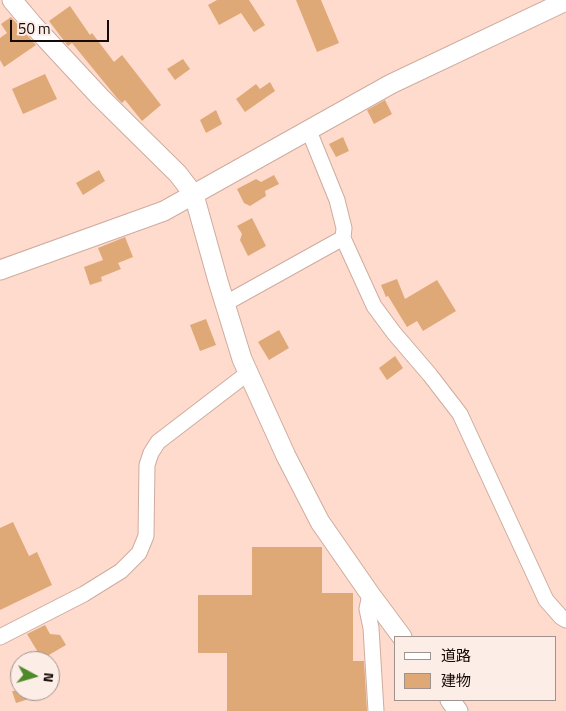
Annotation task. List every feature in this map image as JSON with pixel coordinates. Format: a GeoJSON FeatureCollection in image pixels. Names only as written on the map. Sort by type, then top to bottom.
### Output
{"type":"FeatureCollection","features":[{"type":"Feature","properties":{"kind":"street"},"geometry":{"type":"LineString","coordinates":[[12,0],[100,97],[178,174],[194,195],[218,281],[248,373],[286,456],[320,522],[401,636]]}},
{"type":"Feature","properties":{"kind":"street"},"geometry":{"type":"LineString","coordinates":[[0,270],[164,211],[391,84],[566,1]]}},
{"type":"Feature","properties":{"kind":"street"},"geometry":{"type":"LineString","coordinates":[[309,131],[337,200],[344,228],[343,238],[374,306],[460,414],[546,600],[566,620]]}},
{"type":"Feature","properties":{"kind":"street"},"geometry":{"type":"LineString","coordinates":[[226,303],[343,238]]}},
{"type":"Feature","properties":{"kind":"street"},"geometry":{"type":"LineString","coordinates":[[0,637],[84,594],[121,570],[139,553],[146,536],[147,465],[151,453],[158,442],[248,373]]}},
{"type":"Feature","properties":{"kind":"street"},"geometry":{"type":"LineString","coordinates":[[370,594],[367,609],[372,628],[376,711]]}},
{"type":"Feature","properties":{"kind":"building"},"geometry":{"type":"Polygon","coordinates":[[[217,0],[249,0],[265,25],[254,32],[241,13],[219,25],[208,5],[217,0]]]}},
{"type":"Feature","properties":{"kind":"building"},"geometry":{"type":"Polygon","coordinates":[[[296,0],[321,0],[339,43],[317,52],[296,0]]]}},
{"type":"Feature","properties":{"kind":"building"},"geometry":{"type":"Polygon","coordinates":[[[70,6],[90,35],[92,33],[114,62],[122,55],[161,105],[142,121],[125,100],[122,103],[117,98],[72,43],[68,46],[49,21],[70,6]]]}},
{"type":"Feature","properties":{"kind":"building"},"geometry":{"type":"Polygon","coordinates":[[[11,17],[36,45],[4,67],[0,60],[0,38],[7,33],[1,24],[11,17]]]}},
{"type":"Feature","properties":{"kind":"building"},"geometry":{"type":"Polygon","coordinates":[[[183,59],[190,69],[175,80],[167,69],[183,59]]]}},
{"type":"Feature","properties":{"kind":"building"},"geometry":{"type":"Polygon","coordinates":[[[45,74],[57,99],[23,114],[12,89],[45,74]]]}},
{"type":"Feature","properties":{"kind":"building"},"geometry":{"type":"Polygon","coordinates":[[[270,82],[275,91],[245,112],[236,99],[256,84],[260,89],[270,82]]]}},
{"type":"Feature","properties":{"kind":"building"},"geometry":{"type":"Polygon","coordinates":[[[385,100],[392,114],[374,124],[367,110],[385,100]]]}},
{"type":"Feature","properties":{"kind":"building"},"geometry":{"type":"Polygon","coordinates":[[[216,110],[222,124],[206,133],[200,120],[216,110]]]}},
{"type":"Feature","properties":{"kind":"building"},"geometry":{"type":"Polygon","coordinates":[[[343,137],[349,151],[336,157],[329,144],[343,137]]]}},
{"type":"Feature","properties":{"kind":"building"},"geometry":{"type":"Polygon","coordinates":[[[99,170],[105,181],[83,195],[76,183],[99,170]]]}},
{"type":"Feature","properties":{"kind":"building"},"geometry":{"type":"Polygon","coordinates":[[[274,175],[279,184],[265,191],[266,196],[250,206],[244,203],[237,189],[256,179],[261,182],[274,175]]]}},
{"type":"Feature","properties":{"kind":"building"},"geometry":{"type":"Polygon","coordinates":[[[252,218],[266,246],[248,256],[240,240],[242,234],[237,226],[252,218]]]}},
{"type":"Feature","properties":{"kind":"building"},"geometry":{"type":"Polygon","coordinates":[[[125,237],[133,257],[118,263],[121,269],[101,277],[102,281],[90,285],[84,267],[103,260],[98,248],[125,237]]]}},
{"type":"Feature","properties":{"kind":"building"},"geometry":{"type":"Polygon","coordinates":[[[397,279],[405,299],[437,280],[456,311],[423,331],[417,321],[407,327],[388,296],[386,297],[381,285],[397,279]]]}},
{"type":"Feature","properties":{"kind":"building"},"geometry":{"type":"Polygon","coordinates":[[[206,319],[216,345],[200,351],[190,325],[206,319]]]}},
{"type":"Feature","properties":{"kind":"building"},"geometry":{"type":"Polygon","coordinates":[[[279,330],[289,348],[269,360],[258,342],[279,330]]]}},
{"type":"Feature","properties":{"kind":"building"},"geometry":{"type":"Polygon","coordinates":[[[395,356],[403,368],[387,380],[379,368],[395,356]]]}},
{"type":"Feature","properties":{"kind":"building"},"geometry":{"type":"Polygon","coordinates":[[[13,522],[29,556],[37,552],[52,585],[0,610],[0,528],[13,522]]]}},
{"type":"Feature","properties":{"kind":"building"},"geometry":{"type":"Polygon","coordinates":[[[252,547],[322,547],[322,593],[353,593],[353,661],[364,661],[367,711],[227,711],[227,653],[198,653],[198,595],[252,595],[252,547]]]}},
{"type":"Feature","properties":{"kind":"building"},"geometry":{"type":"Polygon","coordinates":[[[45,625],[50,634],[60,635],[66,645],[56,651],[37,651],[27,634],[45,625]]]}}]}
